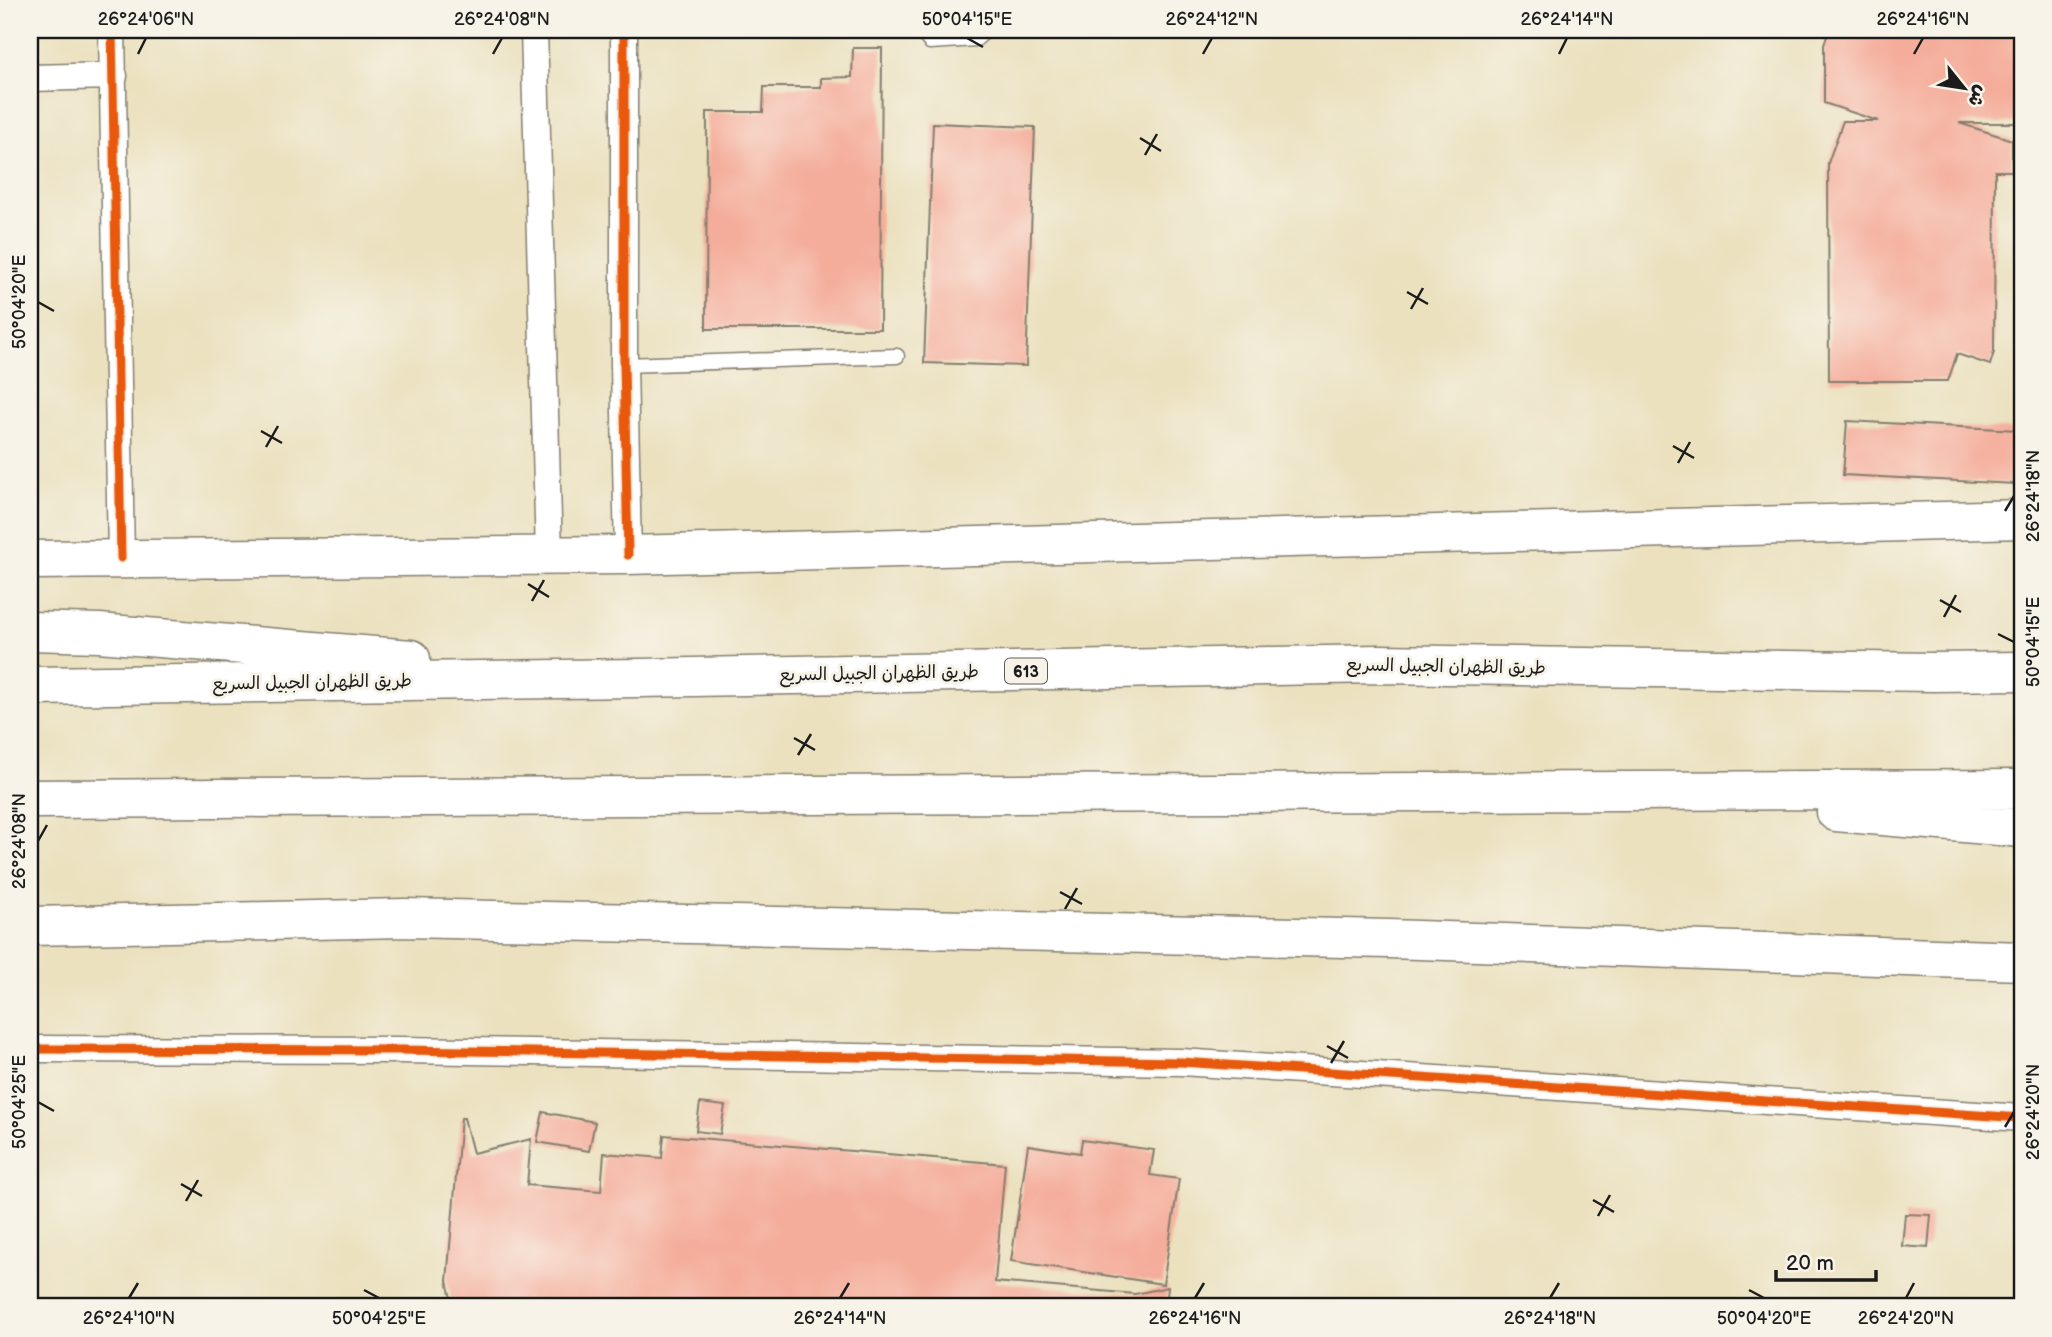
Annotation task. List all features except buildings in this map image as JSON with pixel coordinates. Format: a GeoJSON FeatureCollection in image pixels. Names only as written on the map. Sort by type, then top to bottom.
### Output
{"type":"FeatureCollection","features":[{"type":"Feature","properties":{"kind":"main road"},"geometry":{"type":"LineString","coordinates":[[30,560],[628,555],[2022,519]]}},
{"type":"Feature","properties":{"kind":"main road"},"geometry":{"type":"LineString","coordinates":[[30,631],[99,633],[640,678]]}},
{"type":"Feature","properties":{"kind":"main road","name":"طريق الظهران الجبيل السريع"},"geometry":{"type":"LineString","coordinates":[[30,686],[1378,664],[1934,673],[2022,671]]}},
{"type":"Feature","properties":{"kind":"main road"},"geometry":{"type":"LineString","coordinates":[[1934,673],[2022,665]]}},
{"type":"Feature","properties":{"kind":"main road"},"geometry":{"type":"LineString","coordinates":[[30,799],[2022,789]]}},
{"type":"Feature","properties":{"kind":"main road"},"geometry":{"type":"LineString","coordinates":[[1579,790],[2022,828]]}},
{"type":"Feature","properties":{"kind":"main road"},"geometry":{"type":"LineString","coordinates":[[30,926],[404,918],[1403,939],[2022,961]]}},
{"type":"Feature","properties":{"kind":"street"},"geometry":{"type":"LineString","coordinates":[[112,30],[121,558]]}},
{"type":"Feature","properties":{"kind":"street"},"geometry":{"type":"LineString","coordinates":[[534,30],[549,554]]}},
{"type":"Feature","properties":{"kind":"street"},"geometry":{"type":"LineString","coordinates":[[624,30],[624,365],[628,555]]}},
{"type":"Feature","properties":{"kind":"street"},"geometry":{"type":"LineString","coordinates":[[30,78],[114,76]]}},
{"type":"Feature","properties":{"kind":"street"},"geometry":{"type":"LineString","coordinates":[[30,1049],[400,1050],[1181,1062],[2022,1118]]}},
{"type":"Feature","properties":{"kind":"lane"},"geometry":{"type":"LineString","coordinates":[[920,30],[930,42],[976,39],[986,30]]}},
{"type":"Feature","properties":{"kind":"lane"},"geometry":{"type":"LineString","coordinates":[[624,365],[897,356]]}},
{"type":"Feature","properties":{"kind":"cycle path"},"geometry":{"type":"LineString","coordinates":[[112,30],[121,558]]}},
{"type":"Feature","properties":{"kind":"cycle path"},"geometry":{"type":"LineString","coordinates":[[624,30],[624,365],[628,555]]}},
{"type":"Feature","properties":{"kind":"cycle path"},"geometry":{"type":"LineString","coordinates":[[30,1049],[400,1050],[1181,1062],[2022,1118]]}}]}
